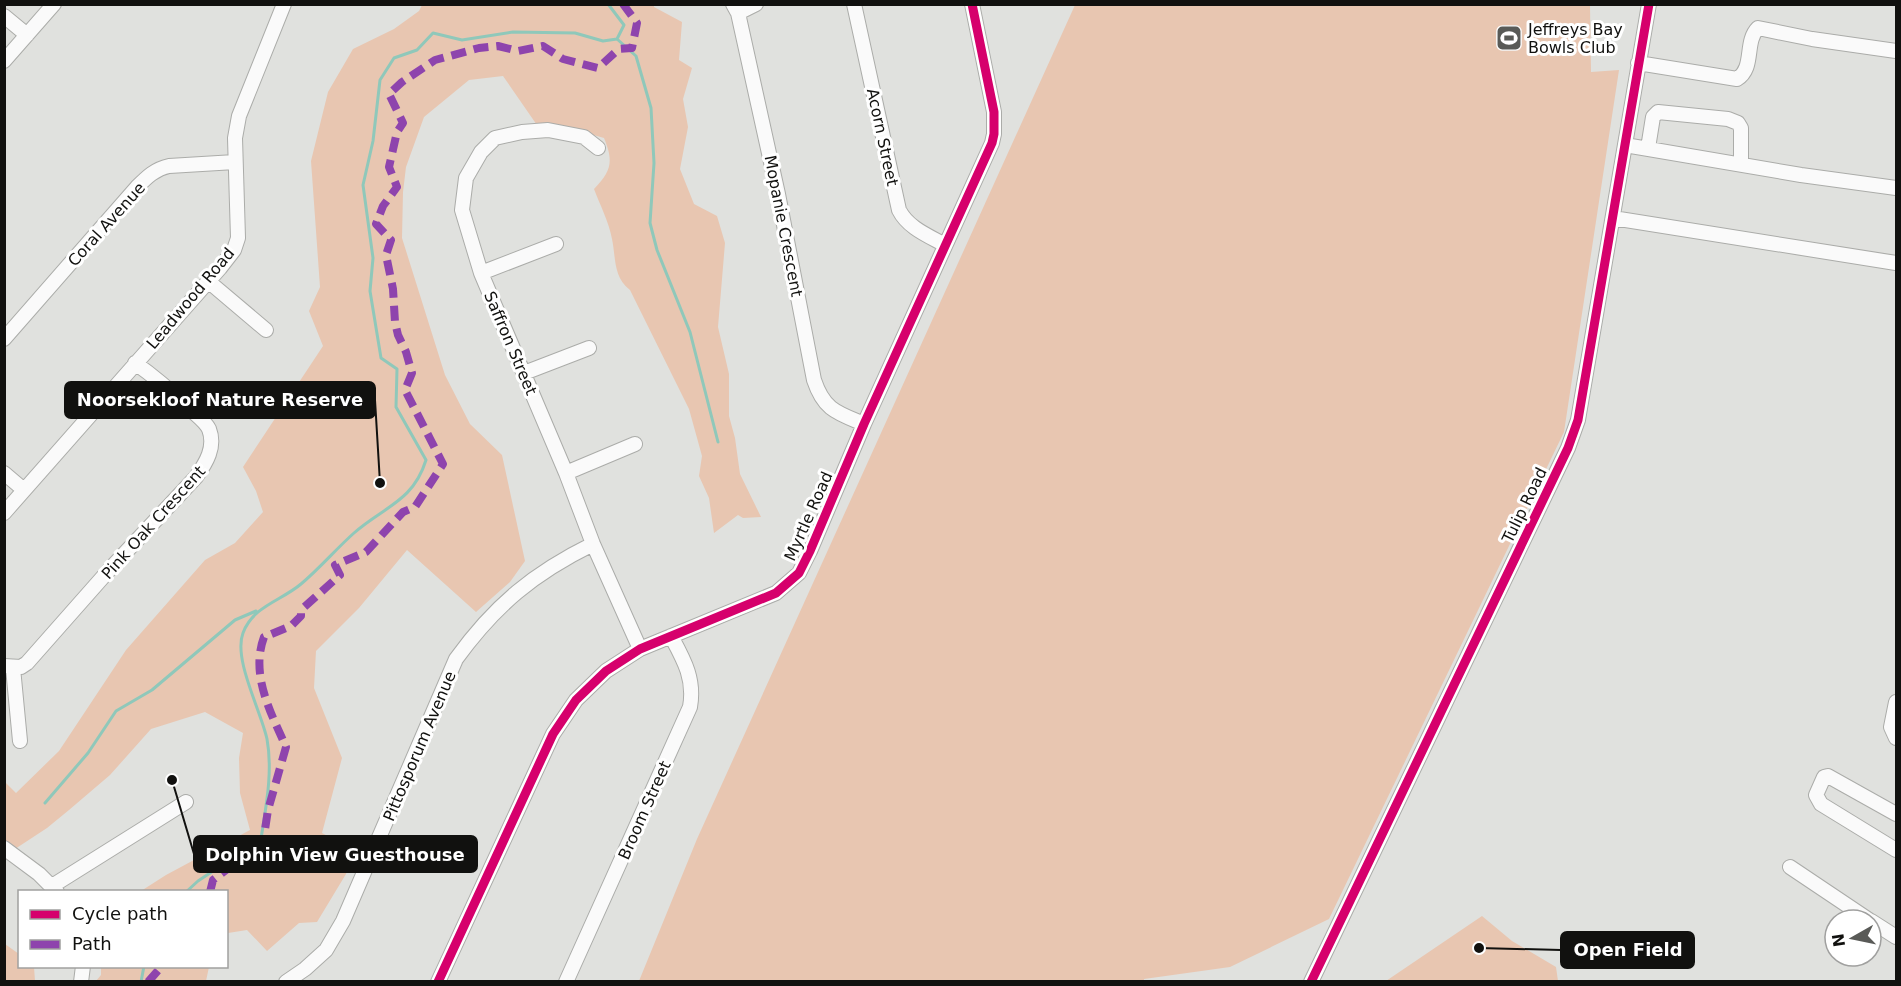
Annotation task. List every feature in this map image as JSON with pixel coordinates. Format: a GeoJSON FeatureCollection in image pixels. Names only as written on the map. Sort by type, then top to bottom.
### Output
{"type":"FeatureCollection","features":[{"type":"Feature","properties":{"kind":"street"},"geometry":{"type":"LineString","coordinates":[[4,61],[54,4]]}},
{"type":"Feature","properties":{"kind":"street","name":"Leadwood Road"},"geometry":{"type":"LineString","coordinates":[[4,513],[234,250],[238,238],[235,138],[239,116],[284,4]]}},
{"type":"Feature","properties":{"kind":"street"},"geometry":{"type":"LineString","coordinates":[[736,9],[756,4]]}},
{"type":"Feature","properties":{"kind":"street","name":"Acorn Street"},"geometry":{"type":"LineString","coordinates":[[854,4],[899,210],[903,219],[912,226],[945,245]]}},
{"type":"Feature","properties":{"kind":"street","name":"Myrtle Road"},"geometry":{"type":"LineString","coordinates":[[438,981],[553,735],[576,700],[606,671],[640,649],[776,593],[799,573],[992,143],[994,112],[972,4]]}},
{"type":"Feature","properties":{"kind":"street","name":"Tulip Road"},"geometry":{"type":"LineString","coordinates":[[1311,981],[1568,448],[1578,420],[1649,4]]}},
{"type":"Feature","properties":{"kind":"street","name":"Mopanie Crescent"},"geometry":{"type":"LineString","coordinates":[[736,9],[778,195],[814,380],[821,396],[832,411],[864,424]]}},
{"type":"Feature","properties":{"kind":"street"},"geometry":{"type":"LineString","coordinates":[[4,16],[27,35]]}},
{"type":"Feature","properties":{"kind":"street"},"geometry":{"type":"LineString","coordinates":[[1638,63],[1737,79],[1743,76],[1746,69],[1752,35],[1758,28],[1812,39],[1896,51]]}},
{"type":"Feature","properties":{"kind":"street"},"geometry":{"type":"LineString","coordinates":[[1647,148],[1653,117],[1658,111],[1728,119],[1738,123],[1741,128],[1741,164]]}},
{"type":"Feature","properties":{"kind":"street","name":"Saffron Street"},"geometry":{"type":"LineString","coordinates":[[598,148],[584,137],[548,130],[522,132],[495,138],[481,152],[466,178],[462,210],[482,273],[566,473],[593,544],[640,649]]}},
{"type":"Feature","properties":{"kind":"street"},"geometry":{"type":"LineString","coordinates":[[1625,145],[1896,188]]}},
{"type":"Feature","properties":{"kind":"street","name":"Coral Avenue"},"geometry":{"type":"LineString","coordinates":[[4,339],[151,173],[169,166],[235,162]]}},
{"type":"Feature","properties":{"kind":"street"},"geometry":{"type":"LineString","coordinates":[[1613,218],[1896,263]]}},
{"type":"Feature","properties":{"kind":"street"},"geometry":{"type":"LineString","coordinates":[[482,273],[556,244]]}},
{"type":"Feature","properties":{"kind":"street"},"geometry":{"type":"LineString","coordinates":[[208,281],[266,330]]}},
{"type":"Feature","properties":{"kind":"street"},"geometry":{"type":"LineString","coordinates":[[524,373],[589,348]]}},
{"type":"Feature","properties":{"kind":"street","name":"Pink Oak Crescent"},"geometry":{"type":"LineString","coordinates":[[9,667],[21,667],[27,663],[196,477],[207,462],[211,442],[210,433],[205,424],[166,386],[135,363]]}},
{"type":"Feature","properties":{"kind":"street"},"geometry":{"type":"LineString","coordinates":[[566,473],[635,444]]}},
{"type":"Feature","properties":{"kind":"street"},"geometry":{"type":"LineString","coordinates":[[4,473],[24,490]]}},
{"type":"Feature","properties":{"kind":"street","name":"Pittosporum Avenue"},"geometry":{"type":"LineString","coordinates":[[286,981],[305,969],[326,950],[343,921],[456,659],[475,632],[530,580],[563,559],[593,544]]}},
{"type":"Feature","properties":{"kind":"street","name":"Broom Street"},"geometry":{"type":"LineString","coordinates":[[566,981],[690,707],[692,683],[672,636]]}},
{"type":"Feature","properties":{"kind":"street"},"geometry":{"type":"LineString","coordinates":[[9,667],[20,741]]}},
{"type":"Feature","properties":{"kind":"street"},"geometry":{"type":"LineString","coordinates":[[1896,702],[1891,727],[1896,738]]}},
{"type":"Feature","properties":{"kind":"street"},"geometry":{"type":"LineString","coordinates":[[1896,814],[1828,776],[1824,778],[1816,795],[1819,801],[1896,850]]}},
{"type":"Feature","properties":{"kind":"street"},"geometry":{"type":"LineString","coordinates":[[4,849],[39,874],[54,889],[186,802]]}},
{"type":"Feature","properties":{"kind":"street"},"geometry":{"type":"LineString","coordinates":[[1790,867],[1851,908]]}},
{"type":"Feature","properties":{"kind":"street"},"geometry":{"type":"LineString","coordinates":[[1883,929],[1896,937]]}},
{"type":"Feature","properties":{"kind":"shaded area"},"geometry":{"type":"Polygon","coordinates":[[[422,5],[654,5],[682,22],[679,60],[692,68],[683,99],[688,127],[680,169],[694,204],[717,216],[725,243],[718,327],[729,374],[729,416],[740,474],[761,517],[743,518],[738,515],[714,533],[709,498],[699,476],[702,456],[689,409],[630,290],[618,273],[611,233],[594,189],[604,177],[609,166],[609,154],[604,138],[583,132],[539,128],[503,76],[469,80],[424,117],[406,167],[402,238],[445,375],[470,424],[502,455],[525,561],[510,582],[476,612],[407,550],[359,608],[316,651],[314,688],[342,758],[322,833],[354,850],[346,874],[317,922],[299,923],[267,951],[247,930],[228,933],[228,890],[143,890],[250,830],[240,793],[239,758],[243,733],[205,712],[151,729],[110,775],[69,810],[47,828],[5,853],[4,781],[16,793],[59,751],[126,650],[205,560],[235,543],[263,512],[256,491],[243,467],[323,346],[309,311],[320,287],[311,161],[328,92],[353,49],[394,29],[419,11],[422,5]]]}},
{"type":"Feature","properties":{"kind":"shaded area"},"geometry":{"type":"Polygon","coordinates":[[[1075,5],[1590,5],[1591,72],[1619,70],[1564,432],[1329,919],[1230,967],[1144,979],[1144,981],[639,981],[697,839],[1075,5]]]}},
{"type":"Feature","properties":{"kind":"shaded area"},"geometry":{"type":"Polygon","coordinates":[[[1482,916],[1512,941],[1556,967],[1558,981],[1386,981],[1482,916]]]}},
{"type":"Feature","properties":{"kind":"shaded area"},"geometry":{"type":"Polygon","coordinates":[[[5,944],[18,953],[18,968],[34,968],[35,981],[5,981],[5,944]]]}},
{"type":"Feature","properties":{"kind":"shaded area"},"geometry":{"type":"Polygon","coordinates":[[[101,968],[209,968],[206,981],[96,981],[101,975],[101,968]]]}},
{"type":"Feature","properties":{"kind":"waterway"},"geometry":{"type":"LineString","coordinates":[[188,890],[261,839],[268,789],[269,751],[264,727],[245,671],[241,644],[243,633],[253,616],[260,610],[301,584],[354,533],[405,495],[420,474],[426,460],[396,407],[397,369],[381,358],[370,291],[373,258],[363,185],[373,141],[380,80],[394,58],[417,50],[433,33],[462,40],[513,32],[575,33],[603,41],[617,39],[624,25],[608,4]]}},
{"type":"Feature","properties":{"kind":"waterway"},"geometry":{"type":"LineString","coordinates":[[617,39],[636,56],[651,108],[654,163],[650,223],[657,250],[690,332],[718,442]]}},
{"type":"Feature","properties":{"kind":"waterway"},"geometry":{"type":"LineString","coordinates":[[45,803],[88,753],[116,711],[152,690],[235,620],[256,611]]}},
{"type":"Feature","properties":{"kind":"waterway"},"geometry":{"type":"LineString","coordinates":[[141,982],[144,968]]}},
{"type":"Feature","properties":{"kind":"marked path"},"geometry":{"type":"LineString","coordinates":[[210,890],[213,880],[235,863],[262,849],[268,810],[286,747],[264,694],[261,680],[259,665],[264,637],[291,626],[301,616],[301,610],[340,575],[335,565],[366,552],[403,512],[415,507],[443,464],[405,390],[412,373],[395,322],[393,289],[386,255],[391,240],[376,224],[383,206],[397,187],[389,167],[397,132],[403,123],[389,94],[402,82],[435,60],[479,48],[498,46],[518,51],[543,46],[563,59],[598,68],[619,49],[632,48],[637,23],[623,4]]}},
{"type":"Feature","properties":{"kind":"marked path"},"geometry":{"type":"LineString","coordinates":[[148,982],[160,968]]}},
{"type":"Feature","properties":{"kind":"cycle path"},"geometry":{"type":"LineString","coordinates":[[438,982],[553,734],[576,700],[606,671],[640,649],[776,593],[799,573],[992,143],[994,112],[972,4]]}},
{"type":"Feature","properties":{"kind":"cycle path"},"geometry":{"type":"LineString","coordinates":[[1311,982],[1568,448],[1578,420],[1649,4]]}},
{"type":"Feature","properties":{"kind":"place","name":"Jeffreys Bay Bowls Club"},"geometry":{"type":"Point","coordinates":[1509,38]}},
{"type":"Feature","properties":{"kind":"place","name":"Noorsekloof Nature Reserve"},"geometry":{"type":"Point","coordinates":[380,483]}},
{"type":"Feature","properties":{"kind":"place","name":"Dolphin View Guesthouse"},"geometry":{"type":"Point","coordinates":[172,780]}},
{"type":"Feature","properties":{"kind":"place","name":"Open Field"},"geometry":{"type":"Point","coordinates":[1479,948]}}]}
